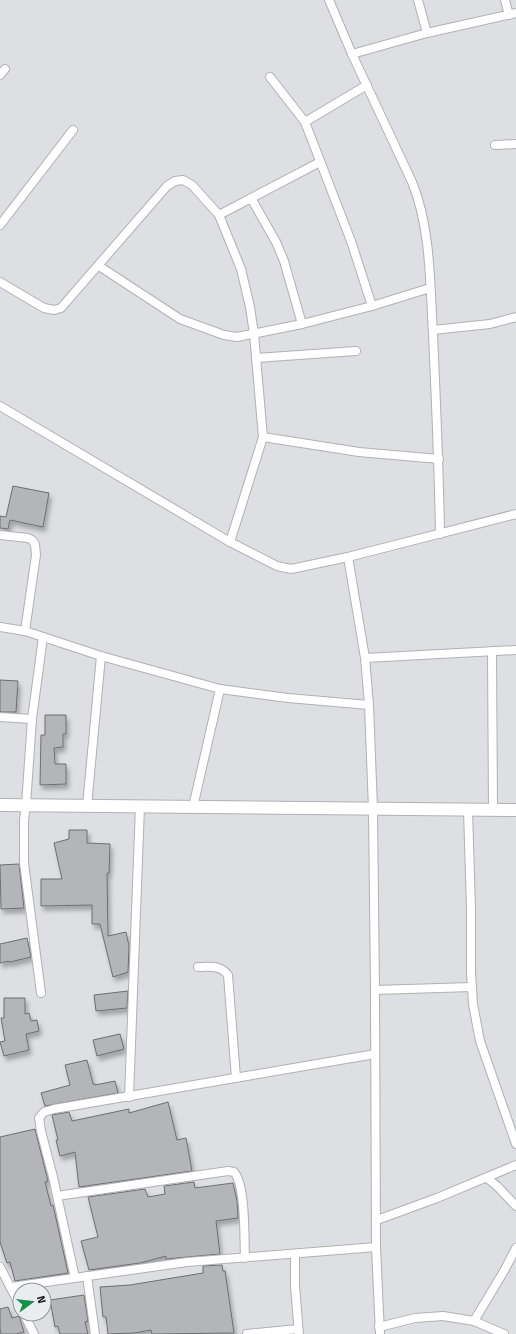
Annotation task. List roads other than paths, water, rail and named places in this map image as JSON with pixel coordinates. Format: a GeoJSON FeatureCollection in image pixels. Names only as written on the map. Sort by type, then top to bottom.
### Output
{"type":"FeatureCollection","features":[{"type":"Feature","properties":{"kind":"main road"},"geometry":{"type":"LineString","coordinates":[[0,805],[516,810]]}},
{"type":"Feature","properties":{"kind":"street"},"geometry":{"type":"LineString","coordinates":[[329,0],[352,54],[419,199],[425,227],[433,330],[439,459],[440,534]]}},
{"type":"Feature","properties":{"kind":"street"},"geometry":{"type":"LineString","coordinates":[[418,0],[427,33]]}},
{"type":"Feature","properties":{"kind":"street"},"geometry":{"type":"LineString","coordinates":[[352,54],[427,33],[512,14],[505,0]]}},
{"type":"Feature","properties":{"kind":"street"},"geometry":{"type":"LineString","coordinates":[[270,77],[305,122],[351,241],[372,306]]}},
{"type":"Feature","properties":{"kind":"street"},"geometry":{"type":"LineString","coordinates":[[305,122],[367,85]]}},
{"type":"Feature","properties":{"kind":"street"},"geometry":{"type":"LineString","coordinates":[[0,225],[73,130]]}},
{"type":"Feature","properties":{"kind":"street"},"geometry":{"type":"LineString","coordinates":[[495,145],[516,144]]}},
{"type":"Feature","properties":{"kind":"street"},"geometry":{"type":"LineString","coordinates":[[219,215],[320,162]]}},
{"type":"Feature","properties":{"kind":"street"},"geometry":{"type":"LineString","coordinates":[[0,282],[44,308],[54,310],[61,308],[167,186],[175,181],[183,180],[192,185],[219,215],[241,269],[250,307],[254,334],[263,437],[230,542]]}},
{"type":"Feature","properties":{"kind":"street"},"geometry":{"type":"LineString","coordinates":[[251,198],[276,242],[284,261],[302,324]]}},
{"type":"Feature","properties":{"kind":"street"},"geometry":{"type":"LineString","coordinates":[[99,266],[180,319],[224,335],[237,337],[302,324],[372,306],[430,288]]}},
{"type":"Feature","properties":{"kind":"street"},"geometry":{"type":"LineString","coordinates":[[433,330],[490,324],[516,317]]}},
{"type":"Feature","properties":{"kind":"street"},"geometry":{"type":"LineString","coordinates":[[256,358],[356,351]]}},
{"type":"Feature","properties":{"kind":"street"},"geometry":{"type":"LineString","coordinates":[[0,406],[230,542],[277,566],[291,569],[348,557],[516,514]]}},
{"type":"Feature","properties":{"kind":"street"},"geometry":{"type":"LineString","coordinates":[[263,437],[358,452],[439,459]]}},
{"type":"Feature","properties":{"kind":"street"},"geometry":{"type":"LineString","coordinates":[[0,535],[28,538],[35,544],[36,556],[25,631]]}},
{"type":"Feature","properties":{"kind":"street"},"geometry":{"type":"LineString","coordinates":[[348,557],[365,658],[369,705],[373,809],[376,1247],[380,1331],[415,1318],[443,1316],[474,1321],[504,1334]]}},
{"type":"Feature","properties":{"kind":"street"},"geometry":{"type":"LineString","coordinates":[[0,627],[25,631],[101,656],[220,689],[288,698],[369,705]]}},
{"type":"Feature","properties":{"kind":"street"},"geometry":{"type":"LineString","coordinates":[[41,993],[24,863],[24,820],[32,719],[43,637]]}},
{"type":"Feature","properties":{"kind":"street"},"geometry":{"type":"LineString","coordinates":[[365,658],[516,650]]}},
{"type":"Feature","properties":{"kind":"street"},"geometry":{"type":"LineString","coordinates":[[492,651],[493,810]]}},
{"type":"Feature","properties":{"kind":"street"},"geometry":{"type":"LineString","coordinates":[[87,806],[101,656]]}},
{"type":"Feature","properties":{"kind":"street"},"geometry":{"type":"LineString","coordinates":[[193,807],[220,689]]}},
{"type":"Feature","properties":{"kind":"street"},"geometry":{"type":"LineString","coordinates":[[0,717],[32,719]]}},
{"type":"Feature","properties":{"kind":"street"},"geometry":{"type":"LineString","coordinates":[[129,1097],[140,806]]}},
{"type":"Feature","properties":{"kind":"street"},"geometry":{"type":"LineString","coordinates":[[468,810],[473,1004],[480,1041],[516,1144]]}},
{"type":"Feature","properties":{"kind":"street"},"geometry":{"type":"LineString","coordinates":[[198,967],[215,967],[223,969],[228,975],[236,1078]]}},
{"type":"Feature","properties":{"kind":"street"},"geometry":{"type":"LineString","coordinates":[[375,990],[472,987]]}},
{"type":"Feature","properties":{"kind":"street"},"geometry":{"type":"LineString","coordinates":[[75,1278],[58,1196],[39,1118],[44,1112],[54,1109],[375,1054]]}},
{"type":"Feature","properties":{"kind":"street"},"geometry":{"type":"LineString","coordinates":[[377,1220],[487,1178],[516,1165]]}},
{"type":"Feature","properties":{"kind":"street"},"geometry":{"type":"LineString","coordinates":[[58,1196],[228,1171],[234,1172],[238,1176],[242,1195],[245,1258]]}},
{"type":"Feature","properties":{"kind":"street"},"geometry":{"type":"LineString","coordinates":[[487,1178],[516,1206]]}},
{"type":"Feature","properties":{"kind":"street"},"geometry":{"type":"LineString","coordinates":[[0,1267],[11,1287],[187,1262],[376,1247]]}},
{"type":"Feature","properties":{"kind":"street"},"geometry":{"type":"LineString","coordinates":[[474,1321],[516,1248]]}},
{"type":"Feature","properties":{"kind":"street"},"geometry":{"type":"LineString","coordinates":[[247,1334],[298,1332],[295,1286],[295,1254]]}},
{"type":"Feature","properties":{"kind":"street"},"geometry":{"type":"LineString","coordinates":[[87,1276],[95,1334]]}},
{"type":"Feature","properties":{"kind":"street"},"geometry":{"type":"LineString","coordinates":[[28,1322],[34,1334]]}}]}
